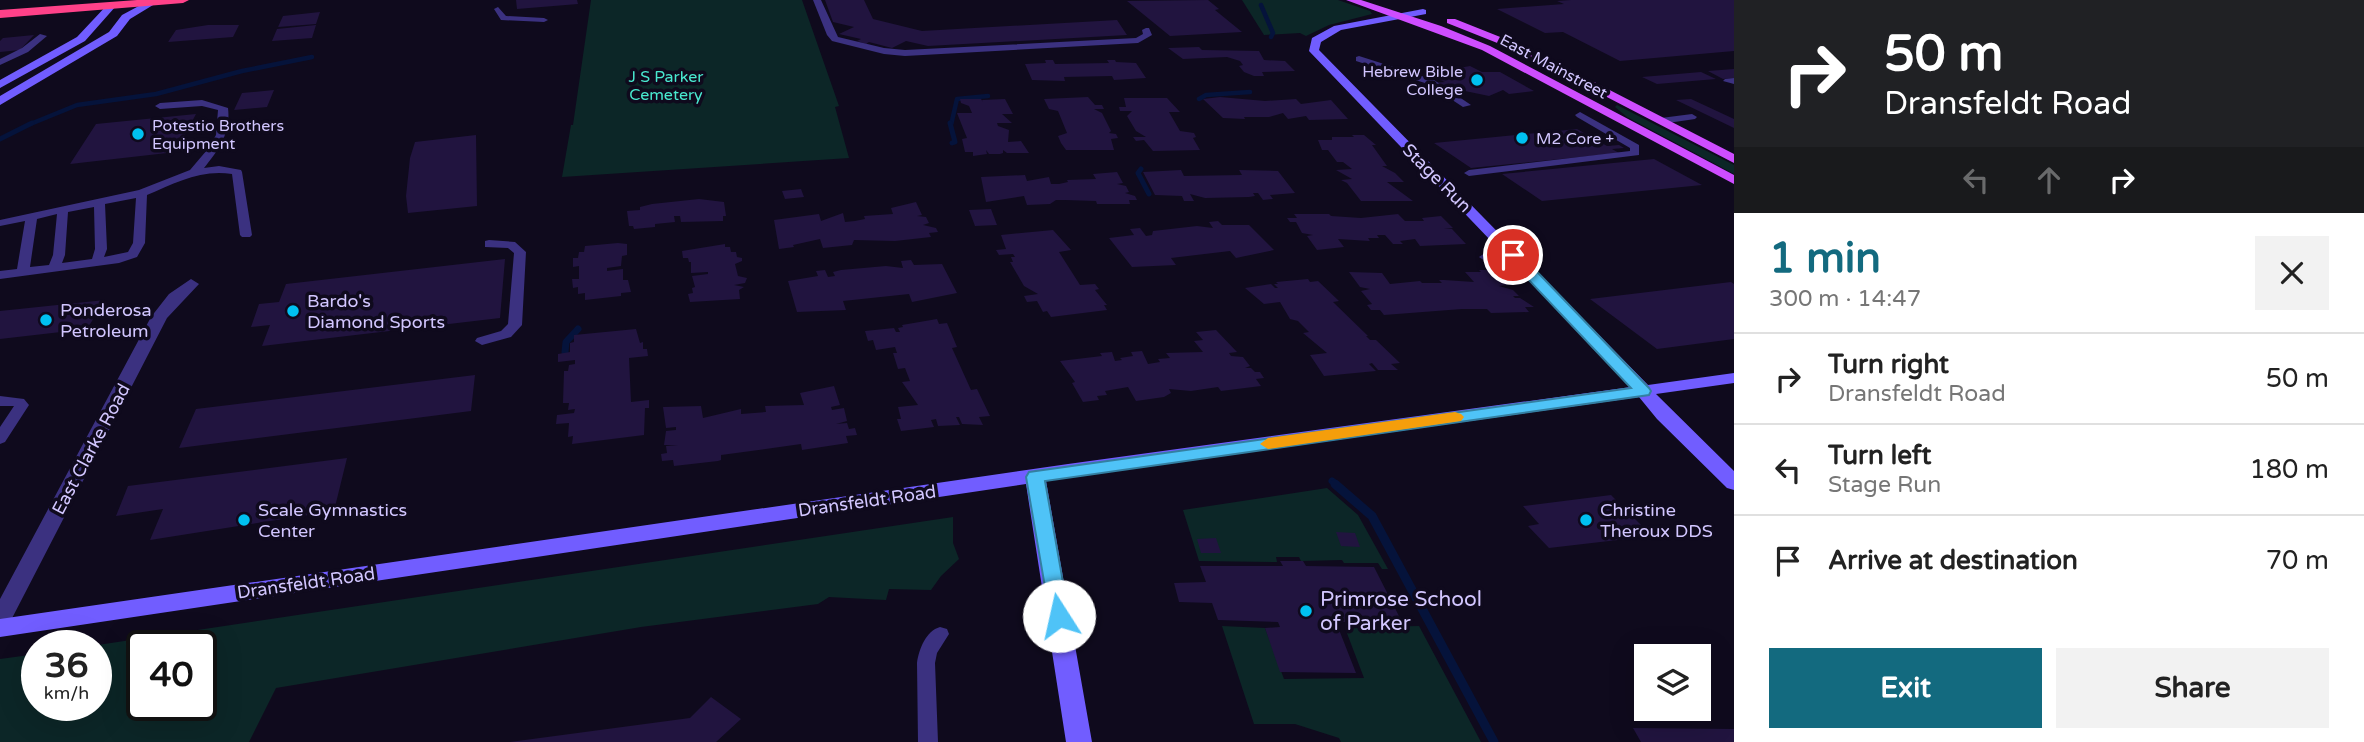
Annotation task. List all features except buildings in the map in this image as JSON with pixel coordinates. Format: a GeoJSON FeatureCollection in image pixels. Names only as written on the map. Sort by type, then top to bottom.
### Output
{"type":"FeatureCollection","features":[{"type":"Feature","properties":{"kind":"highway"},"geometry":{"type":"LineString","coordinates":[[0,4],[25,0]]}},
{"type":"Feature","properties":{"kind":"highway"},"geometry":{"type":"LineString","coordinates":[[0,4],[96,0]]}},
{"type":"Feature","properties":{"kind":"highway"},"geometry":{"type":"LineString","coordinates":[[111,6],[136,0]]}},
{"type":"Feature","properties":{"kind":"highway"},"geometry":{"type":"LineString","coordinates":[[0,14],[183,0]]}},
{"type":"Feature","properties":{"kind":"main road","name":"East Mainstreet"},"geometry":{"type":"LineString","coordinates":[[1351,0],[1467,40],[1734,180]]}},
{"type":"Feature","properties":{"kind":"main road","name":"East Mainstreet"},"geometry":{"type":"LineString","coordinates":[[1386,0],[1500,39],[1734,159]]}},
{"type":"Feature","properties":{"kind":"main road"},"geometry":{"type":"LineString","coordinates":[[1467,40],[1488,43],[1539,66],[1560,69]]}},
{"type":"Feature","properties":{"kind":"street"},"geometry":{"type":"LineString","coordinates":[[0,100],[99,43],[113,34],[126,17],[153,2]]}},
{"type":"Feature","properties":{"kind":"street"},"geometry":{"type":"LineString","coordinates":[[0,85],[85,36],[111,6]]}},
{"type":"Feature","properties":{"kind":"street","name":"Stage Run"},"geometry":{"type":"LineString","coordinates":[[1423,12],[1332,30],[1316,40],[1314,51],[1734,483]]}},
{"type":"Feature","properties":{"kind":"street","name":"East Clarke Road"},"geometry":{"type":"LineString","coordinates":[[0,620],[159,317],[175,297],[191,284]]}},
{"type":"Feature","properties":{"kind":"street","name":"Dransfeldt Road"},"geometry":{"type":"LineString","coordinates":[[0,628],[1734,378]]}},
{"type":"Feature","properties":{"kind":"street"},"geometry":{"type":"LineString","coordinates":[[1035,477],[1079,742]]}},
{"type":"Feature","properties":{"kind":"lane"},"geometry":{"type":"LineString","coordinates":[[817,0],[831,35],[835,38],[897,53],[1138,40],[1149,35],[1146,30]]}},
{"type":"Feature","properties":{"kind":"lane"},"geometry":{"type":"LineString","coordinates":[[498,9],[505,18],[544,20]]}},
{"type":"Feature","properties":{"kind":"lane"},"geometry":{"type":"LineString","coordinates":[[0,62],[25,50],[43,36]]}},
{"type":"Feature","properties":{"kind":"lane"},"geometry":{"type":"LineString","coordinates":[[1359,59],[1431,82],[1466,105]]}},
{"type":"Feature","properties":{"kind":"lane"},"geometry":{"type":"LineString","coordinates":[[160,106],[211,104],[220,105],[225,111],[214,151],[194,172]]}},
{"type":"Feature","properties":{"kind":"lane"},"geometry":{"type":"LineString","coordinates":[[1469,173],[1627,157],[1636,151],[1630,144],[1580,115]]}},
{"type":"Feature","properties":{"kind":"lane"},"geometry":{"type":"LineString","coordinates":[[1661,121],[1692,117]]}},
{"type":"Feature","properties":{"kind":"lane"},"geometry":{"type":"LineString","coordinates":[[0,223],[142,193],[194,172],[219,169],[237,172],[246,236]]}},
{"type":"Feature","properties":{"kind":"lane"},"geometry":{"type":"LineString","coordinates":[[0,275],[119,259],[137,250],[142,193]]}},
{"type":"Feature","properties":{"kind":"lane"},"geometry":{"type":"LineString","coordinates":[[97,262],[101,249],[99,202]]}},
{"type":"Feature","properties":{"kind":"lane"},"geometry":{"type":"LineString","coordinates":[[54,268],[60,255],[63,209]]}},
{"type":"Feature","properties":{"kind":"lane"},"geometry":{"type":"LineString","coordinates":[[23,272],[32,216]]}},
{"type":"Feature","properties":{"kind":"lane"},"geometry":{"type":"LineString","coordinates":[[482,341],[506,334],[517,319],[520,252],[511,245],[489,244]]}},
{"type":"Feature","properties":{"kind":"lane"},"geometry":{"type":"LineString","coordinates":[[1485,257],[1513,255]]}},
{"type":"Feature","properties":{"kind":"lane"},"geometry":{"type":"LineString","coordinates":[[0,401],[19,402],[22,405],[0,439]]}},
{"type":"Feature","properties":{"kind":"lane"},"geometry":{"type":"LineString","coordinates":[[928,742],[926,663],[928,651],[940,634]]}},
{"type":"Feature","properties":{"kind":"green space","name":"J S Parker Cemetery"},"geometry":{"type":"Polygon","coordinates":[[[591,0],[802,0],[839,106],[835,107],[849,158],[562,177],[573,125],[591,0]]]}},
{"type":"Feature","properties":{"kind":"green space"},"geometry":{"type":"Polygon","coordinates":[[[1242,0],[1338,0],[1372,14],[1329,25],[1306,36],[1300,33],[1264,35],[1242,0]]]}},
{"type":"Feature","properties":{"kind":"green space"},"geometry":{"type":"Polygon","coordinates":[[[1617,105],[1734,165],[1734,174],[1627,117],[1615,107],[1617,105]]]}},
{"type":"Feature","properties":{"kind":"green space"},"geometry":{"type":"Polygon","coordinates":[[[1327,488],[1358,515],[1388,569],[1382,569],[1378,563],[1301,561],[1299,557],[1276,557],[1277,562],[1199,561],[1183,510],[1327,488]]]}},
{"type":"Feature","properties":{"kind":"green space"},"geometry":{"type":"Polygon","coordinates":[[[953,517],[953,543],[959,559],[931,590],[889,589],[886,600],[829,597],[818,604],[641,627],[276,688],[249,742],[0,742],[0,659],[21,656],[21,721],[112,721],[112,643],[126,641],[126,721],[217,721],[217,630],[198,630],[953,517]]]}},
{"type":"Feature","properties":{"kind":"green space"},"geometry":{"type":"Polygon","coordinates":[[[1222,626],[1265,628],[1284,679],[1364,678],[1345,628],[1419,626],[1481,742],[1341,742],[1339,738],[1295,724],[1254,724],[1222,626]]]}},
{"type":"Feature","properties":{"kind":"waterway"},"geometry":{"type":"LineString","coordinates":[[1261,5],[1273,33],[1271,37]]}},
{"type":"Feature","properties":{"kind":"waterway"},"geometry":{"type":"LineString","coordinates":[[28,125],[77,105],[156,94],[242,71],[312,57]]}},
{"type":"Feature","properties":{"kind":"waterway"},"geometry":{"type":"LineString","coordinates":[[1199,99],[1206,95],[1250,92]]}},
{"type":"Feature","properties":{"kind":"waterway"},"geometry":{"type":"LineString","coordinates":[[951,125],[957,99],[988,96]]}},
{"type":"Feature","properties":{"kind":"waterway"},"geometry":{"type":"LineString","coordinates":[[28,125],[32,123]]}},
{"type":"Feature","properties":{"kind":"waterway"},"geometry":{"type":"LineString","coordinates":[[950,123],[955,142],[952,143]]}},
{"type":"Feature","properties":{"kind":"waterway"},"geometry":{"type":"LineString","coordinates":[[0,139],[28,125]]}},
{"type":"Feature","properties":{"kind":"waterway"},"geometry":{"type":"LineString","coordinates":[[1141,169],[1138,173],[1149,194]]}},
{"type":"Feature","properties":{"kind":"waterway"},"geometry":{"type":"LineString","coordinates":[[565,352],[566,342],[578,329]]}},
{"type":"Feature","properties":{"kind":"waterway"},"geometry":{"type":"LineString","coordinates":[[1332,481],[1337,485]]}},
{"type":"Feature","properties":{"kind":"waterway"},"geometry":{"type":"LineString","coordinates":[[1335,484],[1372,516],[1494,742]]}},
{"type":"Feature","properties":{"kind":"slow traffic"},"geometry":{"type":"LineString","coordinates":[[1268,444],[1455,417]]}},
{"type":"Feature","properties":{"kind":"place","name":"Hebrew Bible College"},"geometry":{"type":"Point","coordinates":[1477,80]}},
{"type":"Feature","properties":{"kind":"place","name":"Potestio Brothers Equipment"},"geometry":{"type":"Point","coordinates":[138,134]}},
{"type":"Feature","properties":{"kind":"place","name":"M2 Core +"},"geometry":{"type":"Point","coordinates":[1522,138]}},
{"type":"Feature","properties":{"kind":"place","name":"Bardo's Diamond Sports"},"geometry":{"type":"Point","coordinates":[293,311]}},
{"type":"Feature","properties":{"kind":"place","name":"Ponderosa Petroleum"},"geometry":{"type":"Point","coordinates":[46,320]}},
{"type":"Feature","properties":{"kind":"place","name":"Scale Gymnastics Center"},"geometry":{"type":"Point","coordinates":[244,520]}},
{"type":"Feature","properties":{"kind":"place","name":"Christine Theroux DDS"},"geometry":{"type":"Point","coordinates":[1586,520]}},
{"type":"Feature","properties":{"kind":"place","name":"Primrose School of Parker"},"geometry":{"type":"Point","coordinates":[1306,611]}},
{"type":"Feature","properties":{"kind":"route"},"geometry":{"type":"LineString","coordinates":[[1059,616],[1035,477],[1643,391],[1624,368],[1513,255]]}}]}
